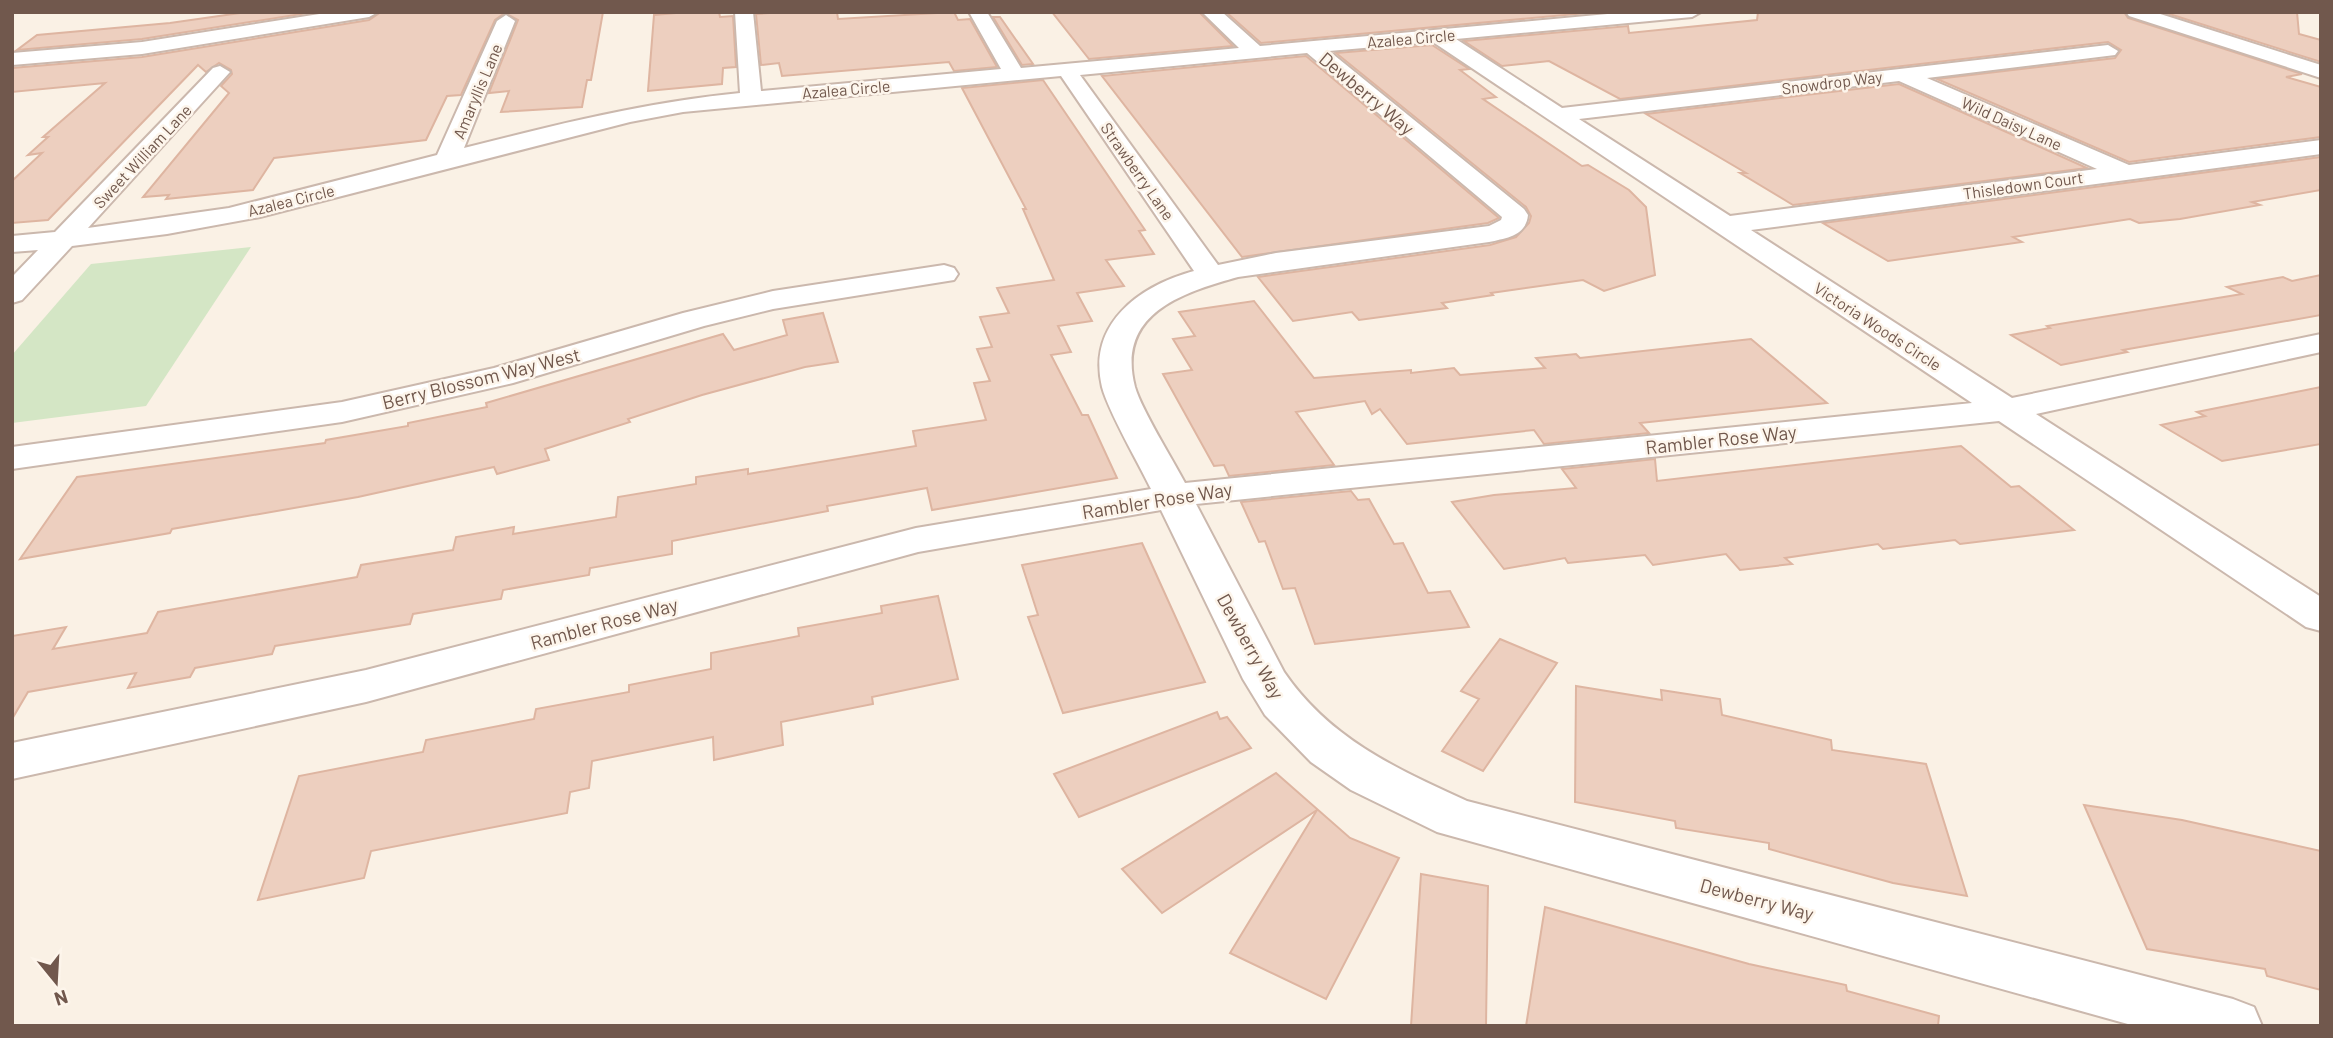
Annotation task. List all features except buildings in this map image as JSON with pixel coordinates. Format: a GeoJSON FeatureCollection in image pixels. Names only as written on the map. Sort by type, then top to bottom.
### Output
{"type":"FeatureCollection","features":[{"type":"Feature","properties":{"kind":"street"},"geometry":{"type":"LineString","coordinates":[[12,59],[142,48],[369,12]]}},
{"type":"Feature","properties":{"kind":"street"},"geometry":{"type":"LineString","coordinates":[[744,12],[751,98]]}},
{"type":"Feature","properties":{"kind":"street"},"geometry":{"type":"LineString","coordinates":[[978,12],[1014,74]]}},
{"type":"Feature","properties":{"kind":"street"},"geometry":{"type":"LineString","coordinates":[[1211,12],[1255,52]]}},
{"type":"Feature","properties":{"kind":"street","name":"Azalea Circle"},"geometry":{"type":"LineString","coordinates":[[12,244],[209,219],[642,112],[751,98],[1311,47],[1441,24],[1477,32],[1692,12]]}},
{"type":"Feature","properties":{"kind":"street"},"geometry":{"type":"LineString","coordinates":[[2135,12],[2321,72]]}},
{"type":"Feature","properties":{"kind":"street","name":"Amaryllis Lane"},"geometry":{"type":"LineString","coordinates":[[447,160],[506,22]]}},
{"type":"Feature","properties":{"kind":"street","name":"Victoria Woods Circle"},"geometry":{"type":"LineString","coordinates":[[1441,24],[1556,115],[2321,617]]}},
{"type":"Feature","properties":{"kind":"street","name":"Dewberry Way"},"geometry":{"type":"LineString","coordinates":[[1311,47],[1515,215],[1514,223],[1505,230],[1489,234],[1257,264],[1210,274],[1177,286],[1147,304],[1126,325],[1115,349],[1115,375],[1119,388],[1265,679],[1281,703],[1328,749],[1368,777],[1416,802],[1492,829],[2233,1026]]}},
{"type":"Feature","properties":{"kind":"street","name":"Snowdrop Way"},"geometry":{"type":"LineString","coordinates":[[1556,115],[2108,51]]}},
{"type":"Feature","properties":{"kind":"street","name":"Strawberry Lane"},"geometry":{"type":"LineString","coordinates":[[1066,69],[1210,274]]}},
{"type":"Feature","properties":{"kind":"street","name":"Sweet William Lane"},"geometry":{"type":"LineString","coordinates":[[64,239],[220,72]]}},
{"type":"Feature","properties":{"kind":"street","name":"Wild Daisy Lane"},"geometry":{"type":"LineString","coordinates":[[1900,74],[2124,172]]}},
{"type":"Feature","properties":{"kind":"street","name":"Thisledown Court"},"geometry":{"type":"LineString","coordinates":[[1725,225],[2321,147]]}},
{"type":"Feature","properties":{"kind":"street"},"geometry":{"type":"LineString","coordinates":[[12,295],[64,239]]}},
{"type":"Feature","properties":{"kind":"street","name":"Berry Blossom Way West"},"geometry":{"type":"LineString","coordinates":[[12,458],[342,412],[501,376],[747,306],[850,286],[944,274]]}},
{"type":"Feature","properties":{"kind":"street","name":"Rambler Rose Way"},"geometry":{"type":"LineString","coordinates":[[12,761],[366,685],[916,540],[1173,497],[2006,410],[2321,343]]}},
{"type":"Feature","properties":{"kind":"green space"},"geometry":{"type":"Polygon","coordinates":[[[251,247],[146,406],[12,423],[12,355],[91,264],[251,247]]]}}]}
